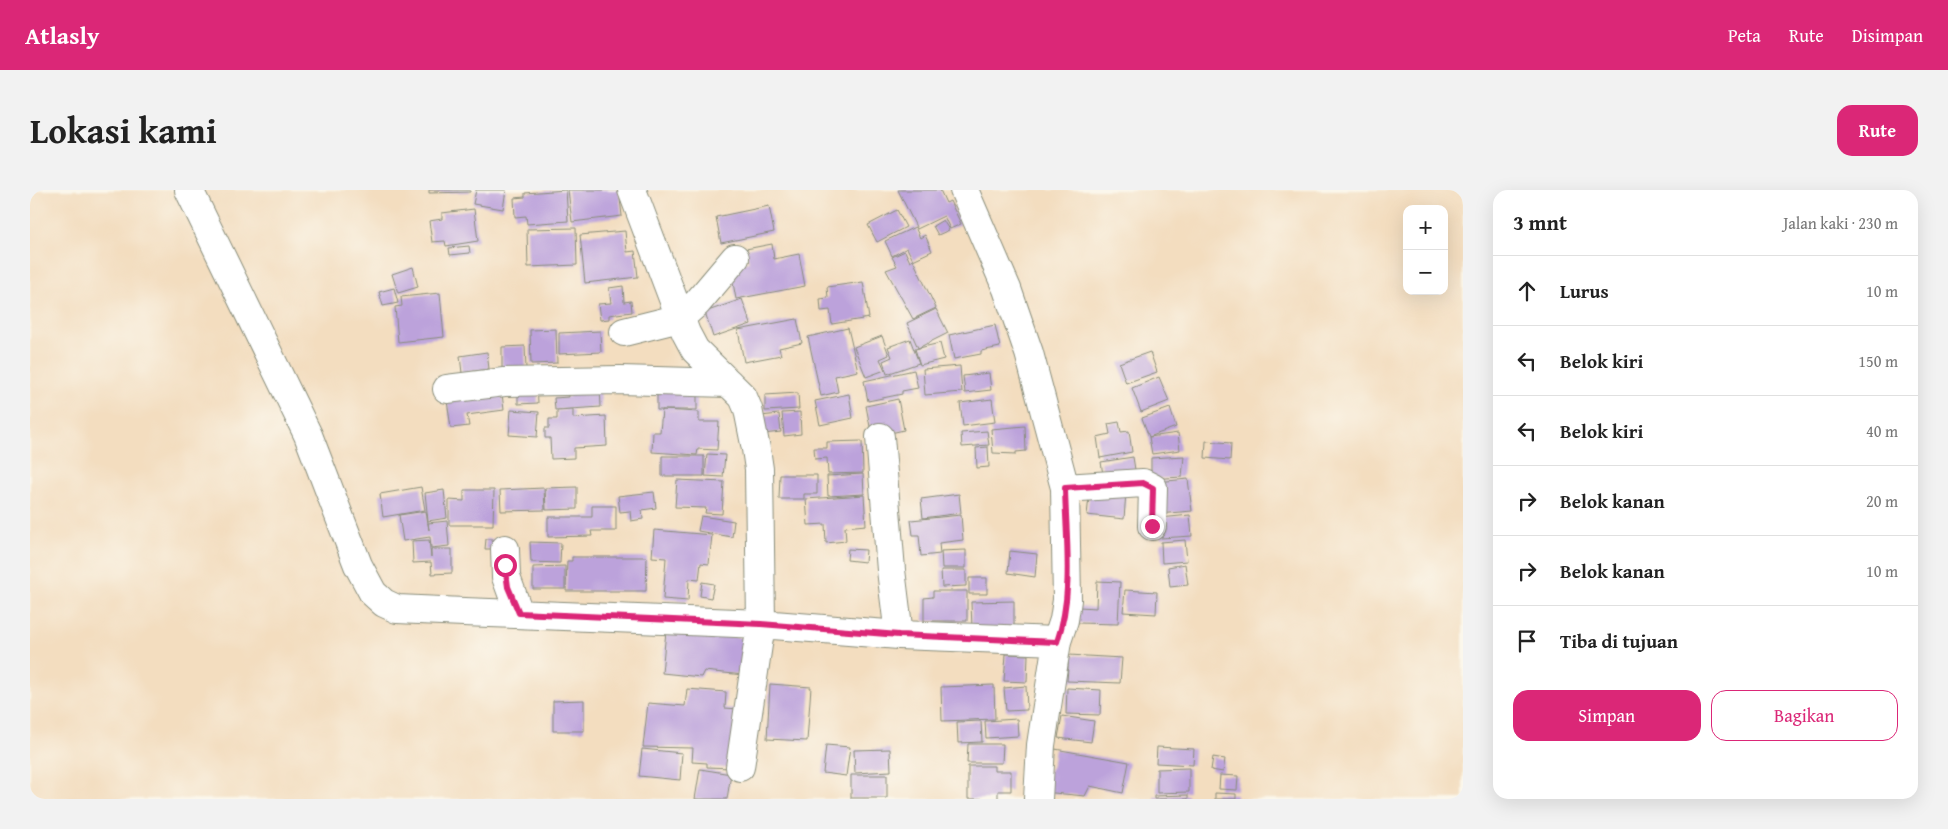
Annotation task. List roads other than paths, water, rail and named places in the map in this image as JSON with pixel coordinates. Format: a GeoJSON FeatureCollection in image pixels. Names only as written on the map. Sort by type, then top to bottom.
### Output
{"type":"FeatureCollection","features":[{"type":"Feature","properties":{"kind":"street"},"geometry":{"type":"LineString","coordinates":[[189,190],[308,435],[358,565],[373,593],[384,603],[397,608],[761,624],[899,635],[1057,642]]}},
{"type":"Feature","properties":{"kind":"street"},"geometry":{"type":"LineString","coordinates":[[632,190],[680,318],[695,350],[743,397],[748,409],[756,449],[759,469],[761,624],[740,768]]}},
{"type":"Feature","properties":{"kind":"street"},"geometry":{"type":"LineString","coordinates":[[964,190],[1008,289],[1029,353],[1065,488],[1067,600],[1064,620],[1057,642],[1041,745],[1038,799]]}},
{"type":"Feature","properties":{"kind":"street"},"geometry":{"type":"LineString","coordinates":[[624,332],[680,318],[697,303],[735,258]]}},
{"type":"Feature","properties":{"kind":"street"},"geometry":{"type":"LineString","coordinates":[[447,389],[504,382],[620,380],[729,383]]}},
{"type":"Feature","properties":{"kind":"street"},"geometry":{"type":"LineString","coordinates":[[880,437],[891,570],[899,635]]}},
{"type":"Feature","properties":{"kind":"street"},"geometry":{"type":"LineString","coordinates":[[1065,488],[1149,484],[1153,488],[1152,526]]}},
{"type":"Feature","properties":{"kind":"street"},"geometry":{"type":"LineString","coordinates":[[505,549],[506,577],[519,613]]}}]}
